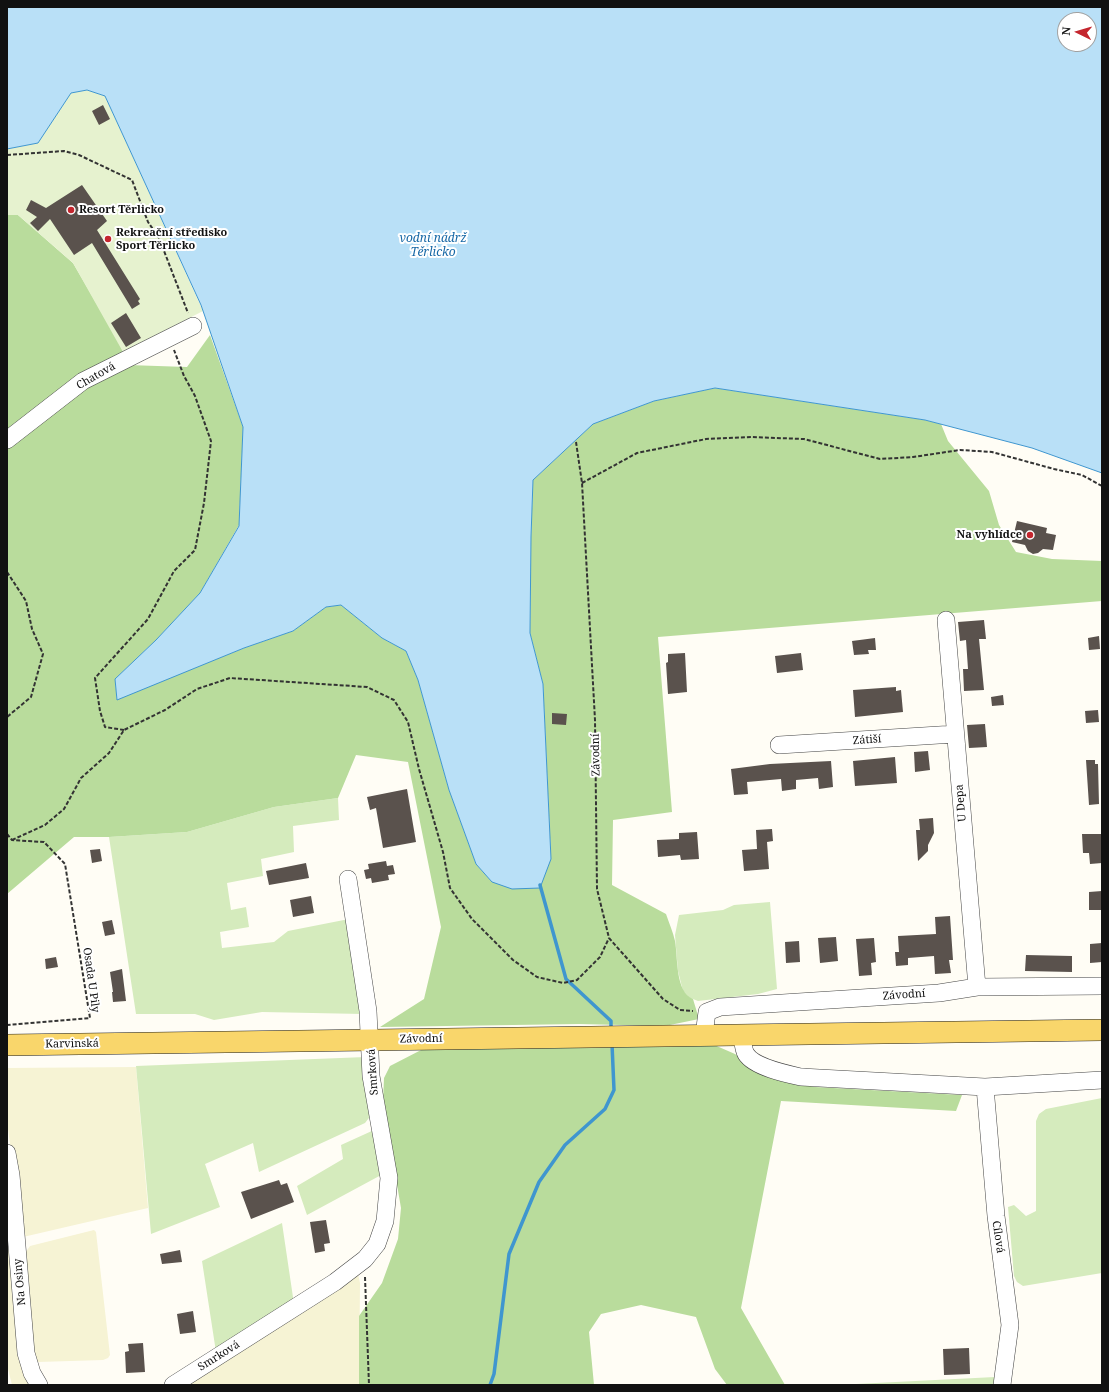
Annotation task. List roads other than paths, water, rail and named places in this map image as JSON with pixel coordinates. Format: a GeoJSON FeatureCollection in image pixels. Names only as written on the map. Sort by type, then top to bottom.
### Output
{"type":"FeatureCollection","features":[{"type":"Feature","properties":{"kind":"main road","name":"Závodní"},"geometry":{"type":"LineString","coordinates":[[138,1043],[1102,1030]]}},
{"type":"Feature","properties":{"kind":"main road","name":"Karvinská"},"geometry":{"type":"LineString","coordinates":[[7,1045],[138,1043]]}},
{"type":"Feature","properties":{"kind":"street","name":"Chatová"},"geometry":{"type":"LineString","coordinates":[[7,440],[83,381],[193,326]]}},
{"type":"Feature","properties":{"kind":"street","name":"U Depa"},"geometry":{"type":"LineString","coordinates":[[946,620],[977,986]]}},
{"type":"Feature","properties":{"kind":"street","name":"Zátiší"},"geometry":{"type":"LineString","coordinates":[[779,745],[955,734]]}},
{"type":"Feature","properties":{"kind":"street","name":"Smrková"},"geometry":{"type":"LineString","coordinates":[[173,1385],[335,1282],[365,1259],[377,1244],[386,1221],[389,1178],[371,1076],[370,1040],[348,879]]}},
{"type":"Feature","properties":{"kind":"street","name":"Závodní"},"geometry":{"type":"LineString","coordinates":[[704,1035],[707,1012],[720,1007],[939,993],[977,986],[1102,986]]}},
{"type":"Feature","properties":{"kind":"street"},"geometry":{"type":"LineString","coordinates":[[742,1035],[746,1053],[750,1058],[774,1072],[801,1077],[985,1087],[1102,1080]]}},
{"type":"Feature","properties":{"kind":"street","name":"Cílová"},"geometry":{"type":"LineString","coordinates":[[985,1087],[996,1216],[1010,1325],[1002,1385]]}},
{"type":"Feature","properties":{"kind":"street","name":"Na Osiny"},"geometry":{"type":"LineString","coordinates":[[7,1152],[11,1175],[26,1353],[32,1373],[39,1385]]}},
{"type":"Feature","properties":{"kind":"street"},"geometry":{"type":"LineString","coordinates":[[168,1385],[173,1385]]}},
{"type":"Feature","properties":{"kind":"water","name":"vodní nádrž Těrlicko"},"geometry":{"type":"Polygon","coordinates":[[[7,7],[1102,7],[1102,473],[1032,448],[925,420],[715,388],[654,401],[593,424],[533,480],[530,633],[543,684],[551,859],[540,888],[512,889],[492,882],[476,864],[449,790],[418,680],[406,651],[382,638],[341,605],[326,607],[293,631],[244,648],[117,700],[115,679],[156,640],[200,593],[239,526],[243,427],[201,305],[105,96],[87,90],[71,93],[38,143],[7,149],[7,7]]]}},
{"type":"Feature","properties":{"kind":"waterway"},"geometry":{"type":"LineString","coordinates":[[540,885],[566,979],[611,1021],[611,1030]]}},
{"type":"Feature","properties":{"kind":"waterway"},"geometry":{"type":"LineString","coordinates":[[490,1385],[494,1374],[509,1254],[539,1182],[565,1145],[605,1109],[614,1090],[612,1044]]}},
{"type":"Feature","properties":{"kind":"place","name":"Resort Těrlicko"},"geometry":{"type":"Point","coordinates":[71,210]}},
{"type":"Feature","properties":{"kind":"place","name":"Rekreační středisko Sport Těrlicko"},"geometry":{"type":"Point","coordinates":[108,239]}},
{"type":"Feature","properties":{"kind":"place","name":"Na vyhlídce"},"geometry":{"type":"Point","coordinates":[1030,535]}}]}
